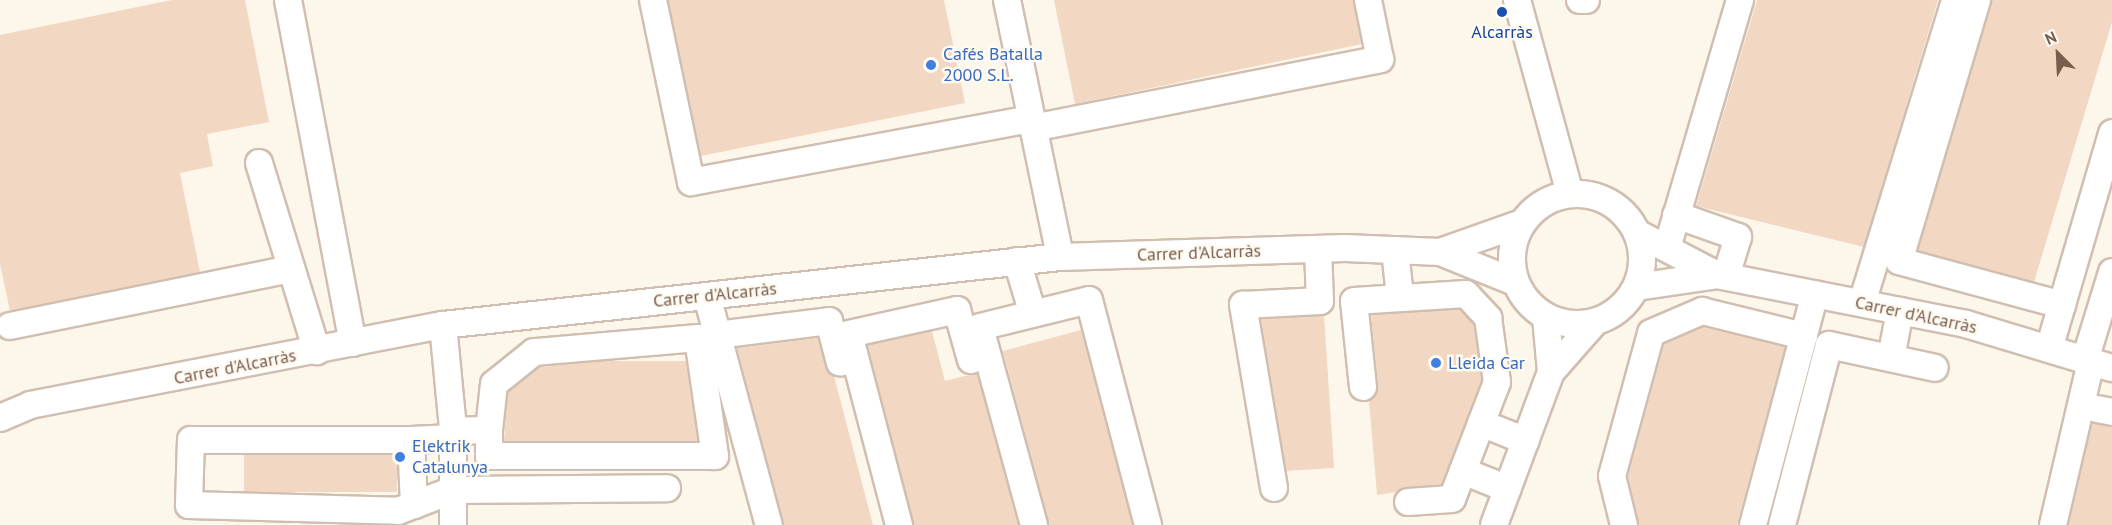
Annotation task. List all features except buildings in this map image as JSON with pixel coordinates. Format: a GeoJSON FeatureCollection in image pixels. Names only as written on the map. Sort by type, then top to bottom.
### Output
{"type":"FeatureCollection","features":[{"type":"Feature","properties":{"kind":"street"},"geometry":{"type":"LineString","coordinates":[[288,0],[353,343]]}},
{"type":"Feature","properties":{"kind":"street"},"geometry":{"type":"LineString","coordinates":[[653,0],[691,182],[1032,124],[1380,59],[1368,0]]}},
{"type":"Feature","properties":{"kind":"street"},"geometry":{"type":"LineString","coordinates":[[1007,0],[1060,257]]}},
{"type":"Feature","properties":{"kind":"street"},"geometry":{"type":"LineString","coordinates":[[1517,0],[1570,194]]}},
{"type":"Feature","properties":{"kind":"street"},"geometry":{"type":"LineString","coordinates":[[1581,0],[1587,0]]}},
{"type":"Feature","properties":{"kind":"street"},"geometry":{"type":"LineString","coordinates":[[1666,248],[1740,0]]}},
{"type":"Feature","properties":{"kind":"street"},"geometry":{"type":"LineString","coordinates":[[1862,303],[1955,0]]}},
{"type":"Feature","properties":{"kind":"street"},"geometry":{"type":"LineString","coordinates":[[1977,0],[1899,261],[2062,305]]}},
{"type":"Feature","properties":{"kind":"street"},"geometry":{"type":"LineString","coordinates":[[2049,349],[2112,133]]}},
{"type":"Feature","properties":{"kind":"street"},"geometry":{"type":"LineString","coordinates":[[259,163],[317,351]]}},
{"type":"Feature","properties":{"kind":"street"},"geometry":{"type":"LineString","coordinates":[[1494,525],[1551,372],[1595,322],[1631,294],[1643,260],[1637,233],[1622,211],[1598,197],[1570,194],[1543,203],[1522,223],[1512,252],[1515,282],[1546,317],[1570,324],[1595,322]]}},
{"type":"Feature","properties":{"kind":"street"},"geometry":{"type":"LineString","coordinates":[[1676,215],[1738,237],[1722,275]]}},
{"type":"Feature","properties":{"kind":"street","name":"Carrer d'Alcarràs"},"geometry":{"type":"LineString","coordinates":[[1440,252],[1522,223]]}},
{"type":"Feature","properties":{"kind":"street","name":"Carrer d'Alcarràs"},"geometry":{"type":"LineString","coordinates":[[1637,233],[1722,275],[1900,311],[2049,349],[2096,364]]}},
{"type":"Feature","properties":{"kind":"street"},"geometry":{"type":"LineString","coordinates":[[1274,488],[1243,305],[1320,301],[1318,249]]}},
{"type":"Feature","properties":{"kind":"street","name":"Carrer d'Alcarràs"},"geometry":{"type":"LineString","coordinates":[[0,418],[30,405],[443,325],[1060,257],[1318,249],[1440,252],[1515,282]]}},
{"type":"Feature","properties":{"kind":"street"},"geometry":{"type":"LineString","coordinates":[[1395,250],[1400,297]]}},
{"type":"Feature","properties":{"kind":"street"},"geometry":{"type":"LineString","coordinates":[[1017,261],[1033,314]]}},
{"type":"Feature","properties":{"kind":"street"},"geometry":{"type":"LineString","coordinates":[[10,326],[290,269]]}},
{"type":"Feature","properties":{"kind":"street"},"geometry":{"type":"LineString","coordinates":[[925,272],[937,315]]}},
{"type":"Feature","properties":{"kind":"street"},"geometry":{"type":"LineString","coordinates":[[2053,525],[2096,364],[2112,272]]}},
{"type":"Feature","properties":{"kind":"street","name":"Carrer d'Alcarràs"},"geometry":{"type":"LineString","coordinates":[[1631,294],[1722,275]]}},
{"type":"Feature","properties":{"kind":"street"},"geometry":{"type":"LineString","coordinates":[[1363,387],[1354,301],[1466,294],[1488,318],[1497,382],[1452,499],[1408,502]]}},
{"type":"Feature","properties":{"kind":"street"},"geometry":{"type":"LineString","coordinates":[[1624,525],[1612,476],[1651,333],[1631,294]]}},
{"type":"Feature","properties":{"kind":"street"},"geometry":{"type":"LineString","coordinates":[[1753,525],[1815,294]]}},
{"type":"Feature","properties":{"kind":"street"},"geometry":{"type":"LineString","coordinates":[[707,296],[769,525]]}},
{"type":"Feature","properties":{"kind":"street"},"geometry":{"type":"LineString","coordinates":[[1034,525],[980,327],[1089,300],[1148,525]]}},
{"type":"Feature","properties":{"kind":"street"},"geometry":{"type":"LineString","coordinates":[[899,525],[849,334],[957,310],[1016,525]]}},
{"type":"Feature","properties":{"kind":"street"},"geometry":{"type":"LineString","coordinates":[[1651,333],[1702,311],[1804,336]]}},
{"type":"Feature","properties":{"kind":"street"},"geometry":{"type":"LineString","coordinates":[[1891,358],[1900,311]]}},
{"type":"Feature","properties":{"kind":"street"},"geometry":{"type":"LineString","coordinates":[[1546,317],[1551,372]]}},
{"type":"Feature","properties":{"kind":"street"},"geometry":{"type":"LineString","coordinates":[[717,335],[829,321],[882,525]]}},
{"type":"Feature","properties":{"kind":"street"},"geometry":{"type":"LineString","coordinates":[[443,325],[453,434],[453,525]]}},
{"type":"Feature","properties":{"kind":"street"},"geometry":{"type":"LineString","coordinates":[[698,338],[715,456],[489,456],[489,430],[494,384],[534,352],[698,338]]}},
{"type":"Feature","properties":{"kind":"street"},"geometry":{"type":"LineString","coordinates":[[1782,525],[1829,345],[1935,368]]}},
{"type":"Feature","properties":{"kind":"street"},"geometry":{"type":"LineString","coordinates":[[1481,423],[1526,441]]}},
{"type":"Feature","properties":{"kind":"street"},"geometry":{"type":"LineString","coordinates":[[489,430],[411,440],[191,440],[189,505],[398,511],[453,490],[667,488]]}},
{"type":"Feature","properties":{"kind":"street"},"geometry":{"type":"LineString","coordinates":[[411,440],[414,505]]}},
{"type":"Feature","properties":{"kind":"street"},"geometry":{"type":"LineString","coordinates":[[1462,471],[1508,489]]}},
{"type":"Feature","properties":{"kind":"place","name":"Alcarràs"},"geometry":{"type":"Point","coordinates":[1502,12]}},
{"type":"Feature","properties":{"kind":"place","name":"Cafés Batalla 2000 S.L."},"geometry":{"type":"Point","coordinates":[931,65]}},
{"type":"Feature","properties":{"kind":"place","name":"Lleida Car"},"geometry":{"type":"Point","coordinates":[1436,363]}},
{"type":"Feature","properties":{"kind":"place","name":"Elektrik Catalunya"},"geometry":{"type":"Point","coordinates":[400,457]}}]}
